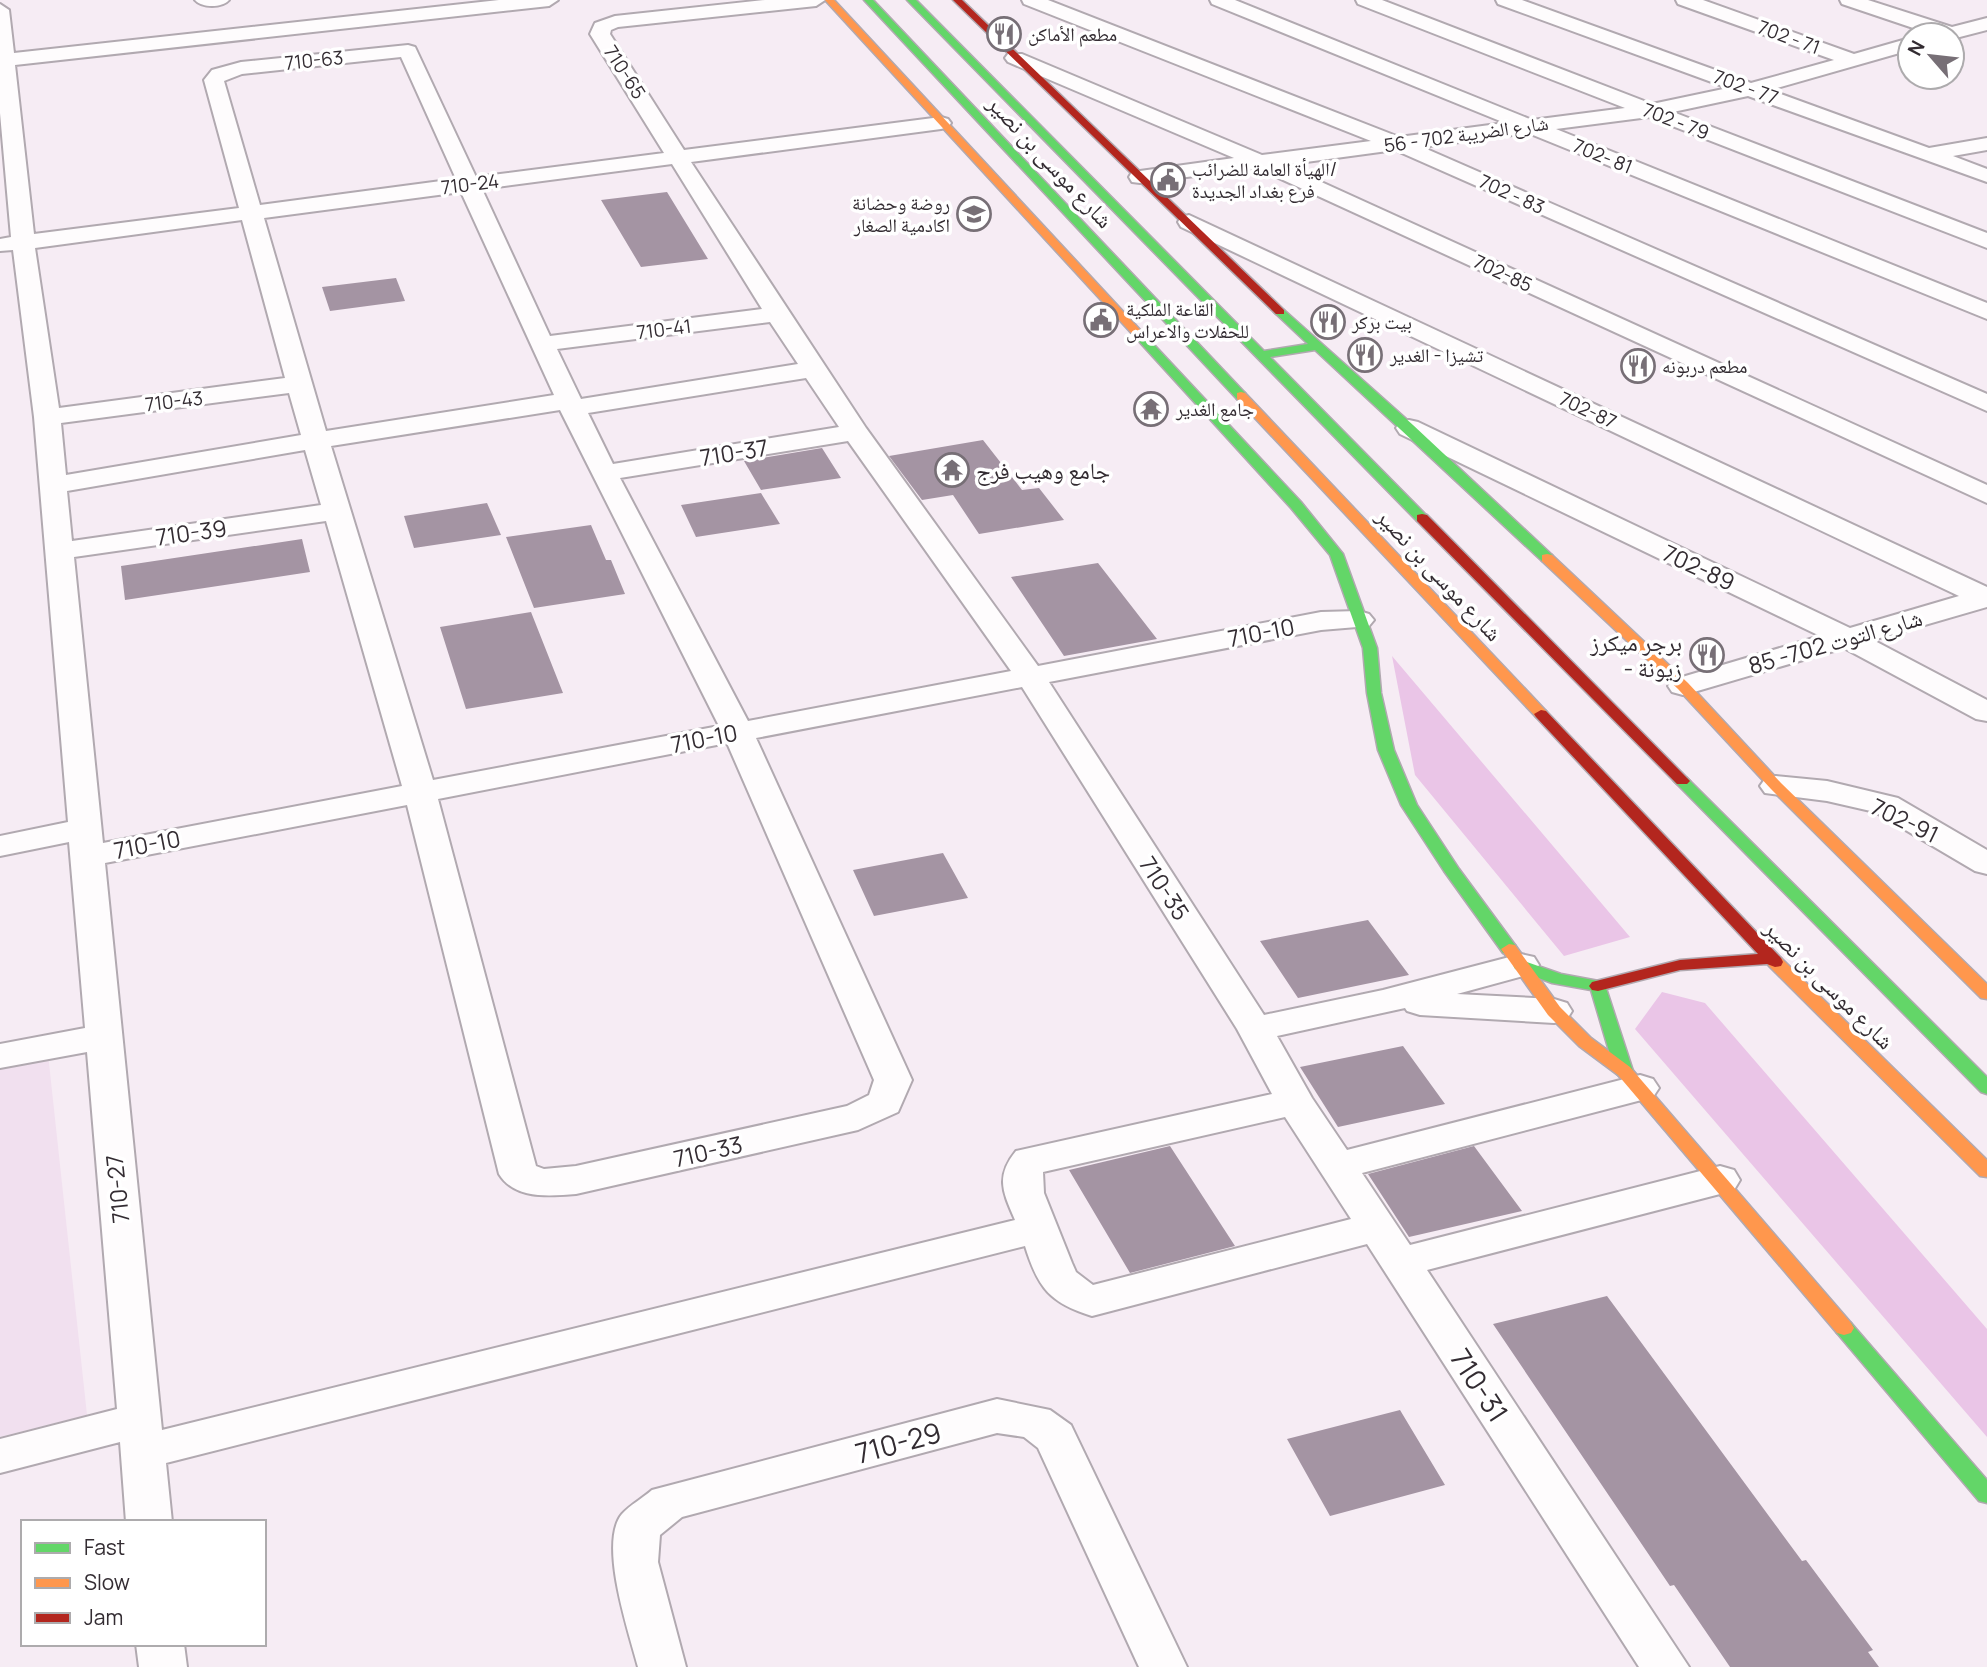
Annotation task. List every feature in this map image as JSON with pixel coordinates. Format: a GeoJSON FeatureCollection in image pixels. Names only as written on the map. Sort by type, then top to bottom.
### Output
{"type":"FeatureCollection","features":[{"type":"Feature","properties":{"kind":"street"},"geometry":{"type":"LineString","coordinates":[[204,0],[220,0]]}},
{"type":"Feature","properties":{"kind":"street"},"geometry":{"type":"LineString","coordinates":[[3,51],[390,9],[549,0]]}},
{"type":"Feature","properties":{"kind":"street","name":"710-65"},"geometry":{"type":"LineString","coordinates":[[680,157],[600,34],[602,27],[615,22],[816,0]]}},
{"type":"Feature","properties":{"kind":"street"},"geometry":{"type":"LineString","coordinates":[[829,0],[1296,505],[1336,554],[1370,648],[1374,693],[1386,750],[1409,805],[1452,871],[1554,1011],[1585,1042],[1632,1079],[1987,1495]]}},
{"type":"Feature","properties":{"kind":"street","name":"شارع موسى بن نصير"},"geometry":{"type":"LineString","coordinates":[[869,0],[1771,958],[1987,1171]]}},
{"type":"Feature","properties":{"kind":"street","name":"شارع موسى بن نصير"},"geometry":{"type":"LineString","coordinates":[[911,0],[1987,1088]]}},
{"type":"Feature","properties":{"kind":"street"},"geometry":{"type":"LineString","coordinates":[[957,0],[1315,346],[1409,428],[1683,686],[1776,786],[1987,994]]}},
{"type":"Feature","properties":{"kind":"street","name":"702 - 83"},"geometry":{"type":"LineString","coordinates":[[1031,0],[1398,144],[1987,403]]}},
{"type":"Feature","properties":{"kind":"street","name":"702- 81"},"geometry":{"type":"LineString","coordinates":[[1219,0],[1987,312]]}},
{"type":"Feature","properties":{"kind":"street","name":"702 - 79"},"geometry":{"type":"LineString","coordinates":[[1365,0],[1987,241]]}},
{"type":"Feature","properties":{"kind":"street","name":"702 - 77"},"geometry":{"type":"LineString","coordinates":[[1505,0],[1987,176]]}},
{"type":"Feature","properties":{"kind":"street","name":"702 - 71"},"geometry":{"type":"LineString","coordinates":[[1685,0],[1853,60]]}},
{"type":"Feature","properties":{"kind":"street"},"geometry":{"type":"LineString","coordinates":[[1849,0],[1910,21]]}},
{"type":"Feature","properties":{"kind":"street"},"geometry":{"type":"LineString","coordinates":[[0,9],[11,243],[47,417],[85,843]]}},
{"type":"Feature","properties":{"kind":"street"},"geometry":{"type":"LineString","coordinates":[[390,9],[570,404],[738,732]]}},
{"type":"Feature","properties":{"kind":"street"},"geometry":{"type":"LineString","coordinates":[[1966,29],[1987,24]]}},
{"type":"Feature","properties":{"kind":"street","name":"شارع الضريبة 702 - 56"},"geometry":{"type":"LineString","coordinates":[[1140,177],[1649,111],[1752,89],[1896,48]]}},
{"type":"Feature","properties":{"kind":"street","name":"710-63"},"geometry":{"type":"LineString","coordinates":[[253,212],[214,80],[219,74],[241,68],[408,51]]}},
{"type":"Feature","properties":{"kind":"street","name":"702-85"},"geometry":{"type":"LineString","coordinates":[[1016,58],[1261,162],[1987,495]]}},
{"type":"Feature","properties":{"kind":"street","name":"710-24"},"geometry":{"type":"LineString","coordinates":[[11,243],[941,123]]}},
{"type":"Feature","properties":{"kind":"street"},"geometry":{"type":"LineString","coordinates":[[1927,155],[1987,144]]}},
{"type":"Feature","properties":{"kind":"street"},"geometry":{"type":"LineString","coordinates":[[680,157],[777,314],[855,432],[1030,676]]}},
{"type":"Feature","properties":{"kind":"street"},"geometry":{"type":"LineString","coordinates":[[253,212],[299,384],[420,792]]}},
{"type":"Feature","properties":{"kind":"street","name":"702-87"},"geometry":{"type":"LineString","coordinates":[[1189,222],[1986,598]]}},
{"type":"Feature","properties":{"kind":"street","name":"710-41"},"geometry":{"type":"LineString","coordinates":[[542,344],[777,314]]}},
{"type":"Feature","properties":{"kind":"street"},"geometry":{"type":"LineString","coordinates":[[1261,355],[1315,346]]}},
{"type":"Feature","properties":{"kind":"street"},"geometry":{"type":"LineString","coordinates":[[53,485],[316,442],[439,418],[570,404],[813,369]]}},
{"type":"Feature","properties":{"kind":"street","name":"710-43"},"geometry":{"type":"LineString","coordinates":[[47,417],[299,384]]}},
{"type":"Feature","properties":{"kind":"street","name":"702-89"},"geometry":{"type":"LineString","coordinates":[[1409,428],[1847,638],[1987,712]]}},
{"type":"Feature","properties":{"kind":"street","name":"710-37"},"geometry":{"type":"LineString","coordinates":[[604,473],[855,432]]}},
{"type":"Feature","properties":{"kind":"street","name":"710-39"},"geometry":{"type":"LineString","coordinates":[[59,551],[337,512]]}},
{"type":"Feature","properties":{"kind":"street","name":"شارع التوت 702- 85"},"geometry":{"type":"LineString","coordinates":[[1683,686],[1986,598]]}},
{"type":"Feature","properties":{"kind":"street","name":"710-10"},"geometry":{"type":"LineString","coordinates":[[0,846],[85,843],[420,792],[1321,621],[1359,620]]}},
{"type":"Feature","properties":{"kind":"street","name":"710-35"},"geometry":{"type":"LineString","coordinates":[[1030,676],[1255,1029],[1295,1102]]}},
{"type":"Feature","properties":{"kind":"street","name":"710-33"},"geometry":{"type":"LineString","coordinates":[[420,792],[519,1174],[541,1183],[576,1180],[858,1117],[885,1103],[893,1080],[738,732]]}},
{"type":"Feature","properties":{"kind":"street","name":"702-91"},"geometry":{"type":"LineString","coordinates":[[1776,786],[1828,791],[1886,805],[1987,864]]}},
{"type":"Feature","properties":{"kind":"street","name":"710-27"},"geometry":{"type":"LineString","coordinates":[[85,843],[149,1520]]}},
{"type":"Feature","properties":{"kind":"street"},"geometry":{"type":"LineString","coordinates":[[1255,1029],[1383,1002],[1521,965],[1558,979],[1598,986],[1680,965],[1771,958]]}},
{"type":"Feature","properties":{"kind":"street"},"geometry":{"type":"LineString","coordinates":[[1598,986],[1632,1079]]}},
{"type":"Feature","properties":{"kind":"street"},"geometry":{"type":"LineString","coordinates":[[1383,1002],[1554,1011]]}},
{"type":"Feature","properties":{"kind":"street"},"geometry":{"type":"LineString","coordinates":[[0,1056],[102,1037]]}},
{"type":"Feature","properties":{"kind":"street"},"geometry":{"type":"LineString","coordinates":[[1337,1166],[1632,1079]]}},
{"type":"Feature","properties":{"kind":"street"},"geometry":{"type":"LineString","coordinates":[[1295,1102],[1030,1161],[1022,1168],[1019,1179],[1062,1287],[1074,1297],[1092,1301],[1377,1227]]}},
{"type":"Feature","properties":{"kind":"street","name":"710-31"},"geometry":{"type":"LineString","coordinates":[[1295,1102],[1665,1667]]}},
{"type":"Feature","properties":{"kind":"street"},"geometry":{"type":"LineString","coordinates":[[1400,1262],[1720,1180]]}},
{"type":"Feature","properties":{"kind":"street"},"geometry":{"type":"LineString","coordinates":[[0,1455],[141,1436],[1039,1228]]}},
{"type":"Feature","properties":{"kind":"street","name":"710-29"},"geometry":{"type":"LineString","coordinates":[[662,1667],[635,1562],[638,1527],[668,1503],[997,1416],[1035,1422],[1055,1437],[1163,1667]]}},
{"type":"Feature","properties":{"kind":"street"},"geometry":{"type":"LineString","coordinates":[[160,1646],[163,1667]]}},
{"type":"Feature","properties":{"kind":"shaded area"},"geometry":{"type":"Polygon","coordinates":[[[1392,656],[1630,937],[1564,956],[1415,775],[1392,656]]]}},
{"type":"Feature","properties":{"kind":"shaded area"},"geometry":{"type":"Polygon","coordinates":[[[1662,992],[1705,1003],[1987,1329],[1987,1437],[1635,1029],[1662,992]]]}},
{"type":"Feature","properties":{"kind":"shaded area"},"geometry":{"type":"Polygon","coordinates":[[[48,1054],[87,1415],[0,1437],[0,1064],[48,1054]]]}},
{"type":"Feature","properties":{"kind":"building"},"geometry":{"type":"Polygon","coordinates":[[[667,192],[708,259],[641,267],[601,200],[667,192]]]}},
{"type":"Feature","properties":{"kind":"building"},"geometry":{"type":"Polygon","coordinates":[[[396,278],[405,301],[330,311],[322,287],[396,278]]]}},
{"type":"Feature","properties":{"kind":"building"},"geometry":{"type":"Polygon","coordinates":[[[983,440],[1022,490],[1039,488],[1064,520],[979,534],[953,495],[922,500],[889,456],[983,440]]]}},
{"type":"Feature","properties":{"kind":"building"},"geometry":{"type":"Polygon","coordinates":[[[822,448],[841,478],[761,490],[744,461],[822,448]]]}},
{"type":"Feature","properties":{"kind":"building"},"geometry":{"type":"Polygon","coordinates":[[[761,493],[780,524],[696,537],[681,505],[761,493]]]}},
{"type":"Feature","properties":{"kind":"building"},"geometry":{"type":"Polygon","coordinates":[[[487,503],[501,535],[414,548],[404,516],[487,503]]]}},
{"type":"Feature","properties":{"kind":"building"},"geometry":{"type":"Polygon","coordinates":[[[591,525],[606,560],[611,560],[625,594],[534,608],[506,537],[591,525]]]}},
{"type":"Feature","properties":{"kind":"building"},"geometry":{"type":"Polygon","coordinates":[[[302,539],[310,572],[125,600],[121,566],[302,539]]]}},
{"type":"Feature","properties":{"kind":"building"},"geometry":{"type":"Polygon","coordinates":[[[1098,563],[1157,639],[1064,656],[1011,577],[1098,563]]]}},
{"type":"Feature","properties":{"kind":"building"},"geometry":{"type":"Polygon","coordinates":[[[531,612],[563,693],[466,709],[440,627],[531,612]]]}},
{"type":"Feature","properties":{"kind":"building"},"geometry":{"type":"Polygon","coordinates":[[[943,853],[968,898],[874,916],[853,870],[943,853]]]}},
{"type":"Feature","properties":{"kind":"building"},"geometry":{"type":"Polygon","coordinates":[[[1368,920],[1409,975],[1298,998],[1260,941],[1368,920]]]}},
{"type":"Feature","properties":{"kind":"building"},"geometry":{"type":"Polygon","coordinates":[[[1403,1046],[1445,1104],[1338,1127],[1300,1067],[1403,1046]]]}},
{"type":"Feature","properties":{"kind":"building"},"geometry":{"type":"Polygon","coordinates":[[[1170,1146],[1235,1246],[1130,1273],[1069,1170],[1170,1146]]]}},
{"type":"Feature","properties":{"kind":"building"},"geometry":{"type":"Polygon","coordinates":[[[1474,1146],[1522,1211],[1409,1237],[1368,1174],[1474,1146]]]}},
{"type":"Feature","properties":{"kind":"building"},"geometry":{"type":"Polygon","coordinates":[[[1607,1296],[1802,1561],[1806,1560],[1873,1650],[1868,1652],[1879,1667],[1730,1667],[1674,1585],[1670,1586],[1493,1324],[1607,1296]]]}},
{"type":"Feature","properties":{"kind":"building"},"geometry":{"type":"Polygon","coordinates":[[[1400,1410],[1445,1485],[1330,1516],[1287,1439],[1400,1410]]]}},
{"type":"Feature","properties":{"kind":"traffic: fast"},"geometry":{"type":"LineString","coordinates":[[868,0],[1241,396]]}},
{"type":"Feature","properties":{"kind":"traffic: fast"},"geometry":{"type":"LineString","coordinates":[[911,0],[1422,518]]}},
{"type":"Feature","properties":{"kind":"traffic: fast"},"geometry":{"type":"LineString","coordinates":[[1280,312],[1547,558]]}},
{"type":"Feature","properties":{"kind":"traffic: fast"},"geometry":{"type":"LineString","coordinates":[[1139,335],[1296,505],[1336,554],[1370,648],[1374,693],[1386,750],[1409,805],[1452,871],[1509,949]]}},
{"type":"Feature","properties":{"kind":"traffic: fast"},"geometry":{"type":"LineString","coordinates":[[1261,355],[1315,346]]}},
{"type":"Feature","properties":{"kind":"traffic: fast"},"geometry":{"type":"LineString","coordinates":[[1682,781],[1987,1088]]}},
{"type":"Feature","properties":{"kind":"traffic: fast"},"geometry":{"type":"LineString","coordinates":[[1521,965],[1558,979],[1598,986],[1624,1071]]}},
{"type":"Feature","properties":{"kind":"traffic: fast"},"geometry":{"type":"LineString","coordinates":[[1844,1328],[1987,1495]]}},
{"type":"Feature","properties":{"kind":"traffic: slow"},"geometry":{"type":"LineString","coordinates":[[829,0],[1139,335]]}},
{"type":"Feature","properties":{"kind":"traffic: slow"},"geometry":{"type":"LineString","coordinates":[[1241,396],[1541,714]]}},
{"type":"Feature","properties":{"kind":"traffic: slow"},"geometry":{"type":"LineString","coordinates":[[1547,558],[1683,686],[1776,786],[1987,994]]}},
{"type":"Feature","properties":{"kind":"traffic: slow"},"geometry":{"type":"LineString","coordinates":[[1509,949],[1554,1011],[1585,1042],[1624,1071],[1844,1328]]}},
{"type":"Feature","properties":{"kind":"traffic: slow"},"geometry":{"type":"LineString","coordinates":[[1775,962],[1987,1171]]}},
{"type":"Feature","properties":{"kind":"traffic: jam"},"geometry":{"type":"LineString","coordinates":[[957,0],[1280,312]]}},
{"type":"Feature","properties":{"kind":"traffic: jam"},"geometry":{"type":"LineString","coordinates":[[1422,518],[1682,781]]}},
{"type":"Feature","properties":{"kind":"traffic: jam"},"geometry":{"type":"LineString","coordinates":[[1541,714],[1775,962]]}},
{"type":"Feature","properties":{"kind":"traffic: jam"},"geometry":{"type":"LineString","coordinates":[[1598,986],[1680,965],[1771,958]]}},
{"type":"Feature","properties":{"kind":"place","name":"مطعم الأماكن"},"geometry":{"type":"Point","coordinates":[1004,34]}},
{"type":"Feature","properties":{"kind":"place","name":"الهيأة العامة للضرائب/ فرع بغداد الجديدة"},"geometry":{"type":"Point","coordinates":[1168,180]}},
{"type":"Feature","properties":{"kind":"place","name":"روضة وحضانة اكادمية الصغار"},"geometry":{"type":"Point","coordinates":[974,214]}},
{"type":"Feature","properties":{"kind":"place","name":"القاعة الملكية للحفلات والاعراس"},"geometry":{"type":"Point","coordinates":[1101,320]}},
{"type":"Feature","properties":{"kind":"place","name":"بيت بركر"},"geometry":{"type":"Point","coordinates":[1328,322]}},
{"type":"Feature","properties":{"kind":"place","name":"تشيزا - الغدير"},"geometry":{"type":"Point","coordinates":[1365,355]}},
{"type":"Feature","properties":{"kind":"place","name":"مطعم دربونه"},"geometry":{"type":"Point","coordinates":[1638,366]}},
{"type":"Feature","properties":{"kind":"place","name":"جامع الغدير"},"geometry":{"type":"Point","coordinates":[1151,409]}},
{"type":"Feature","properties":{"kind":"place","name":"جامع وهيب فرج"},"geometry":{"type":"Point","coordinates":[952,470]}},
{"type":"Feature","properties":{"kind":"place","name":"برجر ميكرز - زيونة"},"geometry":{"type":"Point","coordinates":[1707,655]}}]}
